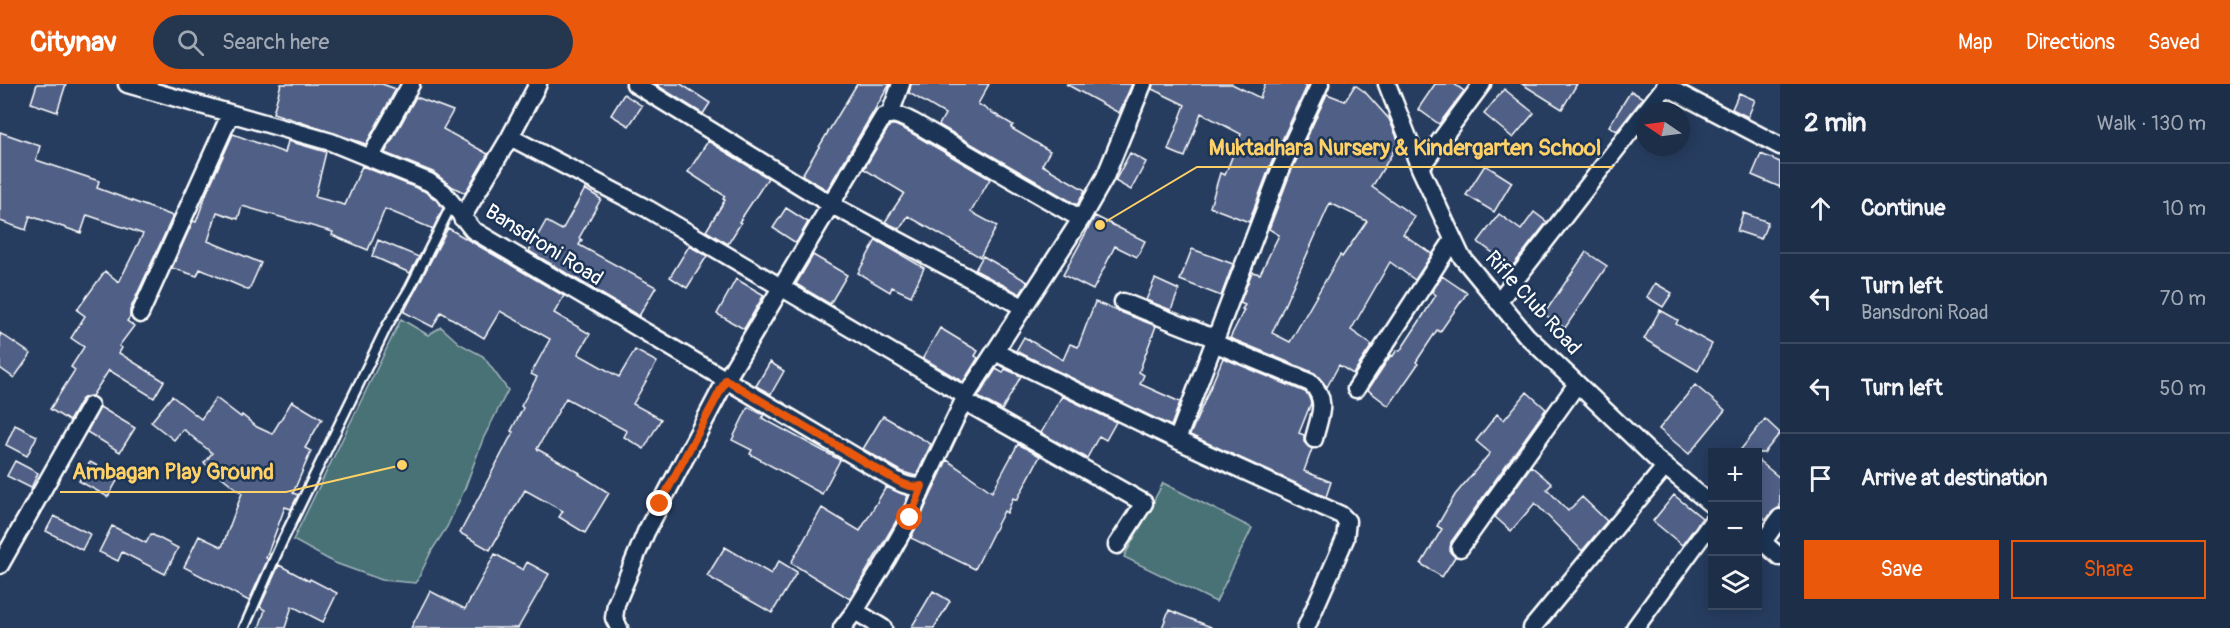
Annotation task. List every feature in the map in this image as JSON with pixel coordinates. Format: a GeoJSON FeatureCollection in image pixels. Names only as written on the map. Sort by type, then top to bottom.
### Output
{"type":"FeatureCollection","features":[{"type":"Feature","properties":{"kind":"street","name":"Bansdroni Road"},"geometry":{"type":"LineString","coordinates":[[127,84],[331,142],[429,182],[443,192],[473,230],[885,474],[915,488],[922,486]]}},
{"type":"Feature","properties":{"kind":"street"},"geometry":{"type":"LineString","coordinates":[[370,158],[411,84]]}},
{"type":"Feature","properties":{"kind":"street"},"geometry":{"type":"LineString","coordinates":[[457,211],[510,137],[538,84]]}},
{"type":"Feature","properties":{"kind":"street"},"geometry":{"type":"LineString","coordinates":[[636,84],[830,204],[1023,308]]}},
{"type":"Feature","properties":{"kind":"street"},"geometry":{"type":"LineString","coordinates":[[890,114],[901,84]]}},
{"type":"Feature","properties":{"kind":"street"},"geometry":{"type":"LineString","coordinates":[[842,628],[855,611],[910,518],[922,486],[965,398],[1081,219],[1105,177],[1143,84]]}},
{"type":"Feature","properties":{"kind":"street"},"geometry":{"type":"LineString","coordinates":[[1176,440],[1280,170],[1320,84]]}},
{"type":"Feature","properties":{"kind":"street","name":"Rifle Club Road"},"geometry":{"type":"LineString","coordinates":[[1387,84],[1420,168],[1461,256],[1526,335],[1665,467],[1709,502]]}},
{"type":"Feature","properties":{"kind":"street"},"geometry":{"type":"LineString","coordinates":[[1420,168],[1482,84]]}},
{"type":"Feature","properties":{"kind":"street"},"geometry":{"type":"LineString","coordinates":[[1653,102],[1666,85],[1780,146]]}},
{"type":"Feature","properties":{"kind":"street"},"geometry":{"type":"LineString","coordinates":[[619,628],[614,613],[622,586],[646,532],[726,380],[882,117],[897,114],[913,122],[1081,219]]}},
{"type":"Feature","properties":{"kind":"street"},"geometry":{"type":"LineString","coordinates":[[140,314],[230,115]]}},
{"type":"Feature","properties":{"kind":"street"},"geometry":{"type":"LineString","coordinates":[[1498,302],[1636,125]]}},
{"type":"Feature","properties":{"kind":"street"},"geometry":{"type":"LineString","coordinates":[[510,137],[648,208],[1144,503],[1117,545]]}},
{"type":"Feature","properties":{"kind":"street"},"geometry":{"type":"LineString","coordinates":[[1356,388],[1453,240]]}},
{"type":"Feature","properties":{"kind":"street"},"geometry":{"type":"LineString","coordinates":[[1123,302],[1311,383],[1319,391],[1323,402],[1314,439]]}},
{"type":"Feature","properties":{"kind":"street"},"geometry":{"type":"LineString","coordinates":[[995,352],[1176,440],[1341,514],[1347,521],[1345,539],[1306,628]]}},
{"type":"Feature","properties":{"kind":"street"},"geometry":{"type":"LineString","coordinates":[[1460,548],[1577,384]]}},
{"type":"Feature","properties":{"kind":"street"},"geometry":{"type":"LineString","coordinates":[[0,565],[90,406]]}},
{"type":"Feature","properties":{"kind":"street"},"geometry":{"type":"LineString","coordinates":[[1532,628],[1665,467]]}},
{"type":"Feature","properties":{"kind":"street"},"geometry":{"type":"LineString","coordinates":[[1762,538],[1780,518]]}},
{"type":"Feature","properties":{"kind":"street"},"geometry":{"type":"LineString","coordinates":[[1635,628],[1708,529]]}},
{"type":"Feature","properties":{"kind":"street"},"geometry":{"type":"LineString","coordinates":[[1762,542],[1780,557]]}},
{"type":"Feature","properties":{"kind":"street"},"geometry":{"type":"LineString","coordinates":[[855,611],[884,628]]}},
{"type":"Feature","properties":{"kind":"lane"},"geometry":{"type":"LineString","coordinates":[[244,628],[281,544],[387,326],[457,211]]}},
{"type":"Feature","properties":{"kind":"green space"},"geometry":{"type":"Polygon","coordinates":[[[401,319],[428,335],[441,327],[460,344],[483,356],[508,390],[483,439],[465,488],[447,527],[432,550],[416,583],[382,580],[335,563],[293,540],[401,319]]]}},
{"type":"Feature","properties":{"kind":"green space"},"geometry":{"type":"Polygon","coordinates":[[[1163,483],[1252,528],[1216,602],[1124,557],[1163,483]]]}},
{"type":"Feature","properties":{"kind":"building"},"geometry":{"type":"Polygon","coordinates":[[[37,84],[66,84],[57,112],[31,103],[37,84]]]}},
{"type":"Feature","properties":{"kind":"building"},"geometry":{"type":"Polygon","coordinates":[[[281,84],[382,84],[396,89],[366,144],[273,113],[281,84]]]}},
{"type":"Feature","properties":{"kind":"building"},"geometry":{"type":"Polygon","coordinates":[[[655,84],[681,84],[710,103],[703,114],[655,84]]]}},
{"type":"Feature","properties":{"kind":"building"},"geometry":{"type":"Polygon","coordinates":[[[857,84],[890,84],[827,190],[802,175],[857,84]]]}},
{"type":"Feature","properties":{"kind":"building"},"geometry":{"type":"Polygon","coordinates":[[[911,84],[989,84],[978,104],[1013,125],[1011,128],[1050,151],[1042,165],[1085,190],[1077,205],[939,125],[945,114],[909,93],[911,84]]]}},
{"type":"Feature","properties":{"kind":"building"},"geometry":{"type":"Polygon","coordinates":[[[1066,84],[1132,84],[1119,113],[1066,84]]]}},
{"type":"Feature","properties":{"kind":"building"},"geometry":{"type":"Polygon","coordinates":[[[1153,84],[1232,84],[1260,98],[1265,84],[1307,86],[1270,166],[1249,222],[1210,207],[1220,173],[1225,175],[1241,134],[1201,113],[1185,157],[1168,150],[1185,105],[1152,89],[1153,84]]]}},
{"type":"Feature","properties":{"kind":"building"},"geometry":{"type":"Polygon","coordinates":[[[1435,84],[1454,84],[1464,91],[1439,124],[1418,109],[1435,84]]]}},
{"type":"Feature","properties":{"kind":"building"},"geometry":{"type":"Polygon","coordinates":[[[1522,84],[1577,84],[1562,109],[1522,84]]]}},
{"type":"Feature","properties":{"kind":"building"},"geometry":{"type":"Polygon","coordinates":[[[1355,85],[1365,92],[1389,119],[1399,142],[1372,187],[1415,217],[1403,234],[1432,254],[1415,280],[1390,262],[1351,330],[1372,345],[1353,374],[1339,365],[1327,387],[1315,373],[1230,338],[1244,310],[1242,309],[1245,305],[1240,303],[1252,272],[1260,274],[1279,235],[1269,229],[1290,174],[1327,94],[1345,101],[1355,85]],[[1330,203],[1272,333],[1290,342],[1340,255],[1342,257],[1367,221],[1330,203]]]}},
{"type":"Feature","properties":{"kind":"building"},"geometry":{"type":"Polygon","coordinates":[[[1504,89],[1534,113],[1513,138],[1484,114],[1504,89]]]}},
{"type":"Feature","properties":{"kind":"building"},"geometry":{"type":"Polygon","coordinates":[[[1631,91],[1643,98],[1640,102],[1636,102],[1636,107],[1617,131],[1609,126],[1631,91]]]}},
{"type":"Feature","properties":{"kind":"building"},"geometry":{"type":"Polygon","coordinates":[[[1739,93],[1755,100],[1748,117],[1732,109],[1739,93]]]}},
{"type":"Feature","properties":{"kind":"building"},"geometry":{"type":"Polygon","coordinates":[[[624,94],[642,106],[629,126],[611,115],[624,94]]]}},
{"type":"Feature","properties":{"kind":"building"},"geometry":{"type":"Polygon","coordinates":[[[416,97],[453,111],[443,129],[488,154],[465,193],[433,172],[385,153],[416,97]]]}},
{"type":"Feature","properties":{"kind":"building"},"geometry":{"type":"Polygon","coordinates":[[[890,125],[908,131],[990,179],[971,212],[997,226],[980,257],[908,216],[900,229],[885,222],[904,193],[864,169],[890,125]]]}},
{"type":"Feature","properties":{"kind":"building"},"geometry":{"type":"Polygon","coordinates":[[[0,132],[40,146],[36,160],[99,181],[97,188],[173,216],[130,310],[130,317],[127,321],[134,326],[119,346],[122,348],[119,353],[164,381],[154,398],[109,370],[92,396],[81,400],[69,421],[50,409],[75,370],[71,367],[84,347],[71,338],[85,316],[77,310],[105,271],[119,282],[143,234],[87,215],[81,233],[30,216],[26,230],[0,221],[0,132]]]}},
{"type":"Feature","properties":{"kind":"building"},"geometry":{"type":"Polygon","coordinates":[[[233,134],[285,153],[288,141],[326,152],[315,197],[345,205],[362,166],[424,191],[443,208],[433,229],[385,209],[368,250],[332,235],[333,232],[242,206],[238,219],[217,212],[208,241],[261,263],[249,290],[200,269],[197,276],[172,268],[193,221],[196,222],[233,134]]]}},
{"type":"Feature","properties":{"kind":"building"},"geometry":{"type":"Polygon","coordinates":[[[708,141],[768,178],[739,222],[741,223],[728,244],[706,231],[725,200],[723,199],[725,196],[688,172],[708,141]]]}},
{"type":"Feature","properties":{"kind":"building"},"geometry":{"type":"Polygon","coordinates":[[[1130,153],[1146,162],[1131,190],[1115,181],[1130,153]]]}},
{"type":"Feature","properties":{"kind":"building"},"geometry":{"type":"Polygon","coordinates":[[[1761,154],[1780,162],[1780,187],[1752,175],[1761,154]]]}},
{"type":"Feature","properties":{"kind":"building"},"geometry":{"type":"Polygon","coordinates":[[[1485,165],[1512,182],[1494,212],[1466,195],[1485,165]]]}},
{"type":"Feature","properties":{"kind":"building"},"geometry":{"type":"Polygon","coordinates":[[[585,189],[601,199],[579,238],[582,240],[579,245],[656,287],[639,316],[529,251],[546,221],[562,230],[585,189]]]}},
{"type":"Feature","properties":{"kind":"building"},"geometry":{"type":"Polygon","coordinates":[[[786,208],[808,222],[796,243],[773,228],[786,208]]]}},
{"type":"Feature","properties":{"kind":"building"},"geometry":{"type":"Polygon","coordinates":[[[1534,212],[1547,222],[1511,268],[1478,242],[1499,214],[1521,230],[1534,212]]]}},
{"type":"Feature","properties":{"kind":"building"},"geometry":{"type":"Polygon","coordinates":[[[1743,213],[1768,222],[1761,239],[1737,231],[1743,213]]]}},
{"type":"Feature","properties":{"kind":"building"},"geometry":{"type":"Polygon","coordinates":[[[1095,216],[1145,241],[1137,257],[1115,246],[1093,290],[1063,275],[1095,216]]]}},
{"type":"Feature","properties":{"kind":"building"},"geometry":{"type":"Polygon","coordinates":[[[448,228],[564,296],[554,313],[590,334],[578,354],[619,377],[635,350],[657,362],[633,404],[661,419],[644,449],[624,437],[627,431],[566,398],[537,449],[580,473],[609,493],[585,533],[559,517],[563,511],[525,490],[490,550],[460,533],[513,432],[511,431],[523,408],[521,406],[537,377],[531,374],[550,339],[500,311],[484,338],[441,312],[433,327],[404,312],[448,228]]]}},
{"type":"Feature","properties":{"kind":"building"},"geometry":{"type":"Polygon","coordinates":[[[378,240],[419,257],[410,273],[372,256],[378,240]]]}},
{"type":"Feature","properties":{"kind":"building"},"geometry":{"type":"Polygon","coordinates":[[[876,240],[924,268],[911,296],[892,287],[890,292],[858,273],[876,240]]]}},
{"type":"Feature","properties":{"kind":"building"},"geometry":{"type":"Polygon","coordinates":[[[689,246],[707,256],[687,288],[670,277],[689,246]]]}},
{"type":"Feature","properties":{"kind":"building"},"geometry":{"type":"Polygon","coordinates":[[[1192,249],[1233,264],[1221,296],[1180,280],[1192,249]]]}},
{"type":"Feature","properties":{"kind":"building"},"geometry":{"type":"Polygon","coordinates":[[[1586,252],[1607,266],[1565,328],[1544,314],[1586,252]]]}},
{"type":"Feature","properties":{"kind":"building"},"geometry":{"type":"Polygon","coordinates":[[[813,255],[847,275],[830,304],[796,284],[813,255]]]}},
{"type":"Feature","properties":{"kind":"building"},"geometry":{"type":"Polygon","coordinates":[[[983,256],[1028,282],[1020,294],[975,270],[983,256]]]}},
{"type":"Feature","properties":{"kind":"building"},"geometry":{"type":"Polygon","coordinates":[[[1442,276],[1467,293],[1440,332],[1437,330],[1416,362],[1418,364],[1389,406],[1368,390],[1391,355],[1393,356],[1397,350],[1400,351],[1421,319],[1436,295],[1432,292],[1442,276]]]}},
{"type":"Feature","properties":{"kind":"building"},"geometry":{"type":"Polygon","coordinates":[[[736,279],[764,295],[744,329],[717,314],[736,279]]]}},
{"type":"Feature","properties":{"kind":"building"},"geometry":{"type":"Polygon","coordinates":[[[1155,279],[1179,290],[1171,310],[1146,300],[1155,279]]]}},
{"type":"Feature","properties":{"kind":"building"},"geometry":{"type":"Polygon","coordinates":[[[1655,283],[1672,293],[1663,307],[1647,297],[1655,283]]]}},
{"type":"Feature","properties":{"kind":"building"},"geometry":{"type":"Polygon","coordinates":[[[1095,302],[1156,326],[1139,372],[1144,375],[1140,384],[1180,402],[1171,426],[1016,351],[1024,337],[1063,360],[1070,344],[1078,347],[1095,302]]]}},
{"type":"Feature","properties":{"kind":"building"},"geometry":{"type":"Polygon","coordinates":[[[1660,310],[1678,320],[1676,324],[1712,344],[1698,371],[1644,339],[1660,310]]]}},
{"type":"Feature","properties":{"kind":"building"},"geometry":{"type":"Polygon","coordinates":[[[940,328],[978,351],[975,356],[978,358],[963,382],[923,358],[940,328]]]}},
{"type":"Feature","properties":{"kind":"building"},"geometry":{"type":"Polygon","coordinates":[[[0,333],[31,354],[14,378],[0,368],[0,333]]]}},
{"type":"Feature","properties":{"kind":"building"},"geometry":{"type":"Polygon","coordinates":[[[1223,358],[1308,395],[1311,403],[1299,433],[1304,435],[1304,442],[1312,449],[1304,471],[1331,482],[1326,497],[1190,435],[1223,358]]]}},
{"type":"Feature","properties":{"kind":"building"},"geometry":{"type":"Polygon","coordinates":[[[770,362],[784,371],[771,394],[756,386],[770,362]]]}},
{"type":"Feature","properties":{"kind":"building"},"geometry":{"type":"Polygon","coordinates":[[[996,369],[1003,373],[1005,369],[1021,376],[1002,410],[978,397],[996,369]]]}},
{"type":"Feature","properties":{"kind":"building"},"geometry":{"type":"Polygon","coordinates":[[[1695,385],[1725,410],[1689,454],[1659,429],[1695,385]]]}},
{"type":"Feature","properties":{"kind":"building"},"geometry":{"type":"Polygon","coordinates":[[[1527,392],[1546,409],[1451,542],[1450,552],[1455,557],[1442,577],[1421,564],[1442,529],[1437,526],[1455,495],[1490,453],[1476,441],[1497,414],[1504,420],[1527,392]]]}},
{"type":"Feature","properties":{"kind":"building"},"geometry":{"type":"Polygon","coordinates":[[[172,396],[201,419],[216,398],[241,417],[242,415],[257,427],[272,434],[292,401],[322,419],[305,448],[311,451],[293,493],[298,495],[291,509],[285,507],[266,558],[268,559],[249,601],[184,567],[199,536],[222,547],[242,493],[204,463],[212,453],[183,429],[174,440],[151,422],[172,396]]]}},
{"type":"Feature","properties":{"kind":"building"},"geometry":{"type":"Polygon","coordinates":[[[1062,396],[1116,422],[1106,440],[1099,436],[1087,458],[1041,433],[1062,396]]]}},
{"type":"Feature","properties":{"kind":"building"},"geometry":{"type":"Polygon","coordinates":[[[100,407],[135,428],[120,452],[87,432],[100,407]]]}},
{"type":"Feature","properties":{"kind":"building"},"geometry":{"type":"Polygon","coordinates":[[[748,407],[764,415],[762,418],[840,460],[822,494],[750,454],[752,450],[732,440],[748,407]]]}},
{"type":"Feature","properties":{"kind":"building"},"geometry":{"type":"Polygon","coordinates":[[[883,416],[931,444],[916,476],[903,472],[863,449],[883,416]]]}},
{"type":"Feature","properties":{"kind":"building"},"geometry":{"type":"Polygon","coordinates":[[[1765,419],[1780,433],[1764,453],[1762,453],[1762,448],[1742,448],[1765,419]]]}},
{"type":"Feature","properties":{"kind":"building"},"geometry":{"type":"Polygon","coordinates":[[[15,425],[37,436],[27,456],[6,445],[15,425]]]}},
{"type":"Feature","properties":{"kind":"building"},"geometry":{"type":"Polygon","coordinates":[[[1018,444],[1040,456],[1017,500],[1013,498],[1007,513],[1004,511],[975,569],[911,538],[947,460],[992,492],[1018,444]]]}},
{"type":"Feature","properties":{"kind":"building"},"geometry":{"type":"Polygon","coordinates":[[[15,461],[38,473],[31,488],[7,476],[15,461]]]}},
{"type":"Feature","properties":{"kind":"building"},"geometry":{"type":"Polygon","coordinates":[[[90,462],[119,477],[108,497],[79,481],[90,462]]]}},
{"type":"Feature","properties":{"kind":"building"},"geometry":{"type":"Polygon","coordinates":[[[1762,463],[1780,478],[1780,507],[1766,520],[1762,516],[1762,463]]]}},
{"type":"Feature","properties":{"kind":"building"},"geometry":{"type":"Polygon","coordinates":[[[1531,466],[1552,484],[1547,489],[1568,511],[1582,497],[1607,521],[1582,551],[1535,503],[1511,531],[1495,517],[1531,466]]]}},
{"type":"Feature","properties":{"kind":"building"},"geometry":{"type":"Polygon","coordinates":[[[886,487],[908,496],[901,513],[850,599],[791,563],[822,508],[860,531],[886,487]]]}},
{"type":"Feature","properties":{"kind":"building"},"geometry":{"type":"Polygon","coordinates":[[[1674,495],[1702,518],[1682,545],[1653,521],[1674,495]]]}},
{"type":"Feature","properties":{"kind":"building"},"geometry":{"type":"Polygon","coordinates":[[[54,516],[90,534],[82,550],[46,531],[54,516]]]}},
{"type":"Feature","properties":{"kind":"building"},"geometry":{"type":"Polygon","coordinates":[[[112,526],[146,543],[151,534],[178,548],[165,574],[122,552],[118,561],[99,552],[112,526]]]}},
{"type":"Feature","properties":{"kind":"building"},"geometry":{"type":"Polygon","coordinates":[[[725,547],[771,574],[779,561],[797,572],[772,613],[707,576],[725,547]]]}},
{"type":"Feature","properties":{"kind":"building"},"geometry":{"type":"Polygon","coordinates":[[[495,554],[523,570],[527,562],[549,574],[518,628],[411,628],[430,591],[465,609],[495,554]]]}},
{"type":"Feature","properties":{"kind":"building"},"geometry":{"type":"Polygon","coordinates":[[[279,565],[337,593],[323,622],[292,606],[285,628],[259,628],[265,610],[260,607],[279,565]]]}},
{"type":"Feature","properties":{"kind":"building"},"geometry":{"type":"Polygon","coordinates":[[[933,591],[950,601],[934,628],[911,628],[933,591]]]}},
{"type":"Feature","properties":{"kind":"building"},"geometry":{"type":"Polygon","coordinates":[[[1169,610],[1211,627],[1211,628],[1162,628],[1169,610]]]}},
{"type":"Feature","properties":{"kind":"place","name":"Muktadhara Nursery & Kindergarten School"},"geometry":{"type":"Point","coordinates":[1100,225]}},
{"type":"Feature","properties":{"kind":"place","name":"Ambagan Play Ground"},"geometry":{"type":"Point","coordinates":[402,465]}},
{"type":"Feature","properties":{"kind":"route"},"geometry":{"type":"LineString","coordinates":[[660,504],[726,380],[885,474],[915,488],[922,486],[910,518]]}}]}
